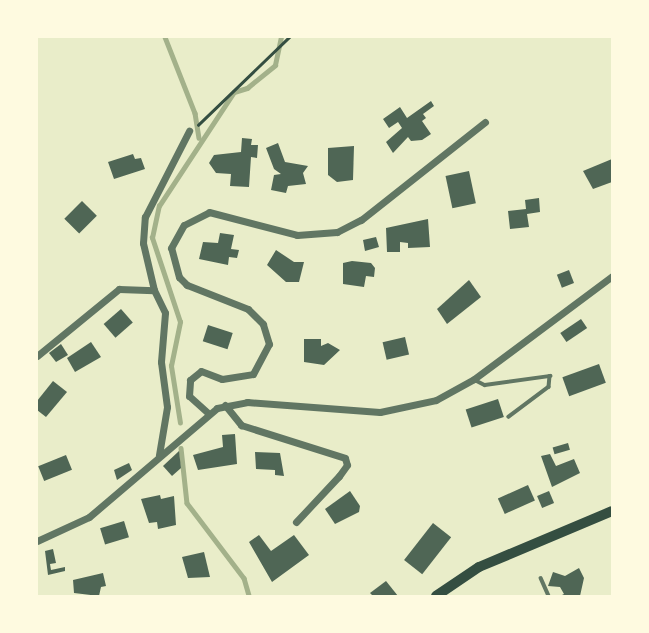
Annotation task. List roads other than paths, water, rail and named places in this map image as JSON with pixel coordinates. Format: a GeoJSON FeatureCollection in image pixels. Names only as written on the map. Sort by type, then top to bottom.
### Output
{"type":"FeatureCollection","features":[{"type":"Feature","properties":{"kind":"main road"},"geometry":{"type":"LineString","coordinates":[[436,596],[479,567],[612,511]]}},
{"type":"Feature","properties":{"kind":"street"},"geometry":{"type":"LineString","coordinates":[[208,413],[189,396],[190,380],[201,371],[222,379],[253,374],[269,344],[263,324],[248,309],[187,285],[179,277],[172,248],[184,225],[209,212],[297,235],[337,232],[361,220],[485,122]]}},
{"type":"Feature","properties":{"kind":"street"},"geometry":{"type":"LineString","coordinates":[[158,456],[167,407],[161,362],[165,313],[154,290],[143,243],[145,217],[187,134]]}},
{"type":"Feature","properties":{"kind":"street"},"geometry":{"type":"LineString","coordinates":[[37,541],[89,517],[208,413],[225,405],[247,402],[380,412],[436,400],[474,379],[612,276]]}},
{"type":"Feature","properties":{"kind":"street"},"geometry":{"type":"LineString","coordinates":[[37,356],[119,289],[154,290]]}},
{"type":"Feature","properties":{"kind":"street"},"geometry":{"type":"LineString","coordinates":[[225,405],[241,425],[345,458],[347,465],[339,476],[296,522]]}},
{"type":"Feature","properties":{"kind":"lane"},"geometry":{"type":"LineString","coordinates":[[474,379],[485,385],[550,376],[549,387],[509,417]]}},
{"type":"Feature","properties":{"kind":"lane"},"geometry":{"type":"LineString","coordinates":[[541,578],[549,596]]}},
{"type":"Feature","properties":{"kind":"waterway"},"geometry":{"type":"LineString","coordinates":[[165,37],[195,113],[199,138]]}},
{"type":"Feature","properties":{"kind":"waterway"},"geometry":{"type":"LineString","coordinates":[[180,423],[171,366],[180,322],[152,238],[159,206],[234,92],[247,88],[275,65],[281,37]]}},
{"type":"Feature","properties":{"kind":"waterway"},"geometry":{"type":"LineString","coordinates":[[181,448],[187,503],[244,578],[249,596]]}}]}
